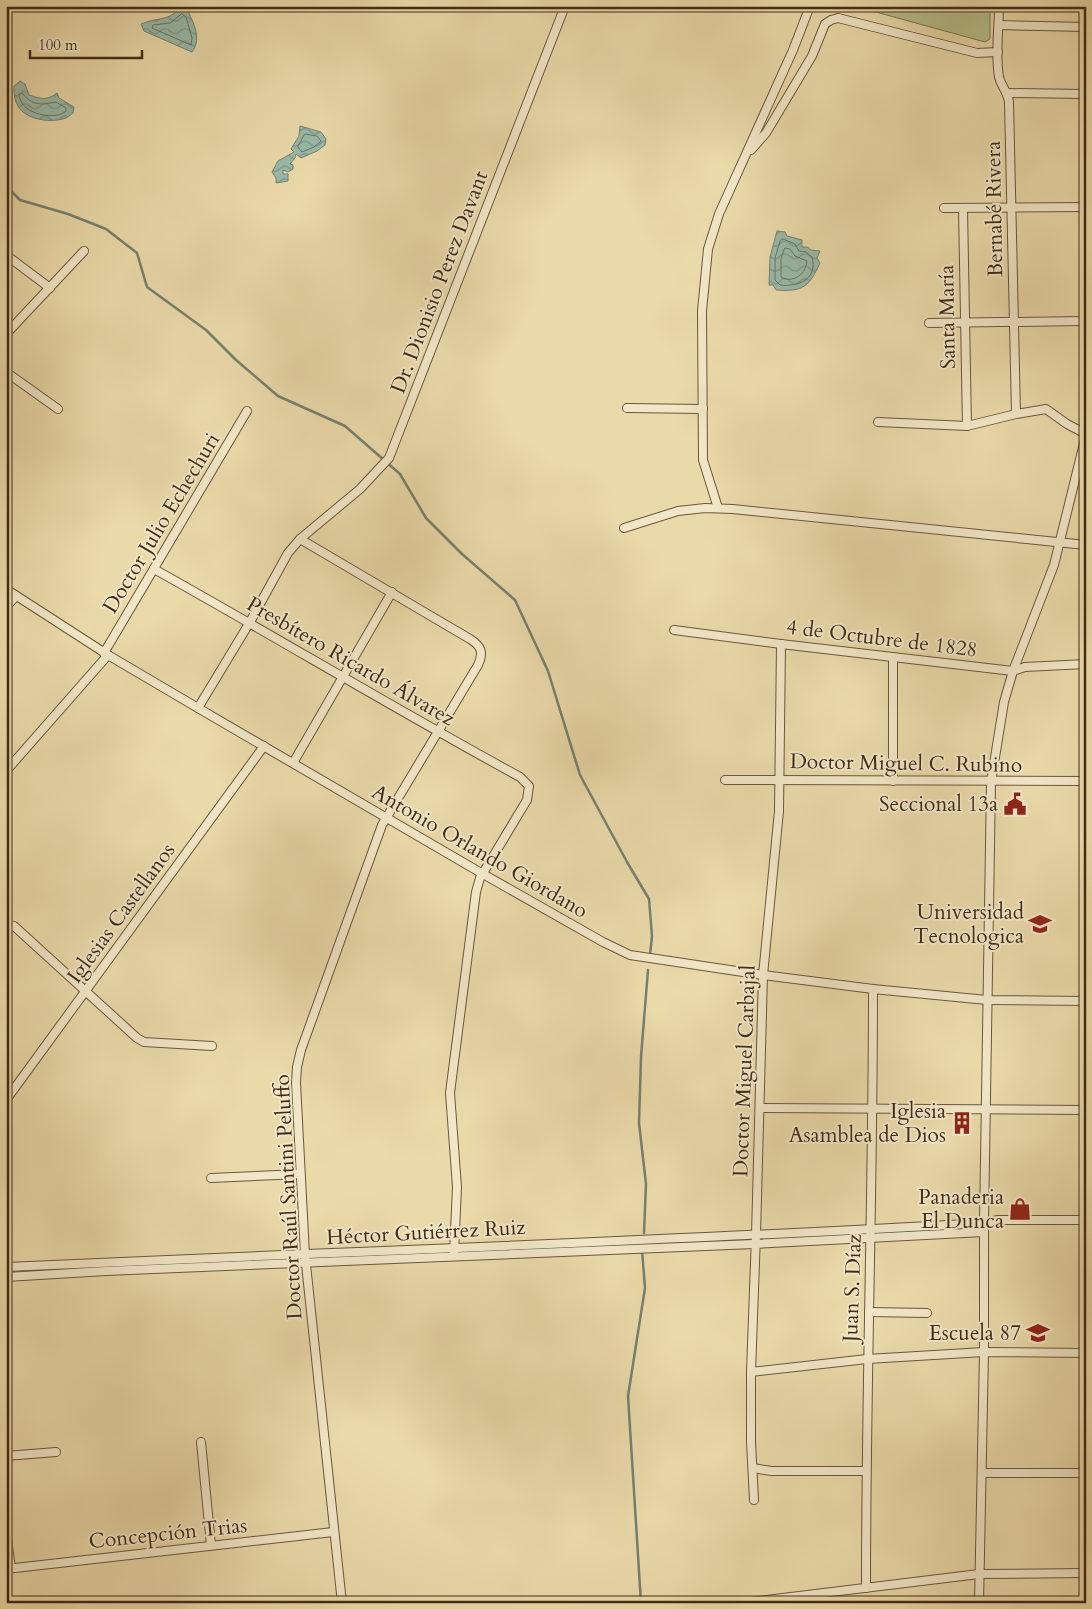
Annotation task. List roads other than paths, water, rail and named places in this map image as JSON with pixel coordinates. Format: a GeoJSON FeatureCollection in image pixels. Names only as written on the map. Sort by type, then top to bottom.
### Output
{"type":"FeatureCollection","features":[{"type":"Feature","properties":{"kind":"street","name":"Dr. Dionisio Perez Davant"},"geometry":{"type":"LineString","coordinates":[[198,708],[250,622],[288,553],[300,539],[360,489],[390,458],[565,6]]}},
{"type":"Feature","properties":{"kind":"street"},"geometry":{"type":"LineString","coordinates":[[718,508],[704,460],[702,311],[708,249],[719,214],[800,34],[810,6]]}},
{"type":"Feature","properties":{"kind":"street","name":"Bernabé Rivera"},"geometry":{"type":"LineString","coordinates":[[999,6],[999,79],[1008,93],[1016,414]]}},
{"type":"Feature","properties":{"kind":"street"},"geometry":{"type":"LineString","coordinates":[[745,158],[775,119],[812,56],[826,24],[831,20],[838,18],[847,20],[977,53],[998,52]]}},
{"type":"Feature","properties":{"kind":"street"},"geometry":{"type":"LineString","coordinates":[[999,25],[1086,27]]}},
{"type":"Feature","properties":{"kind":"street"},"geometry":{"type":"LineString","coordinates":[[1008,93],[1086,94]]}},
{"type":"Feature","properties":{"kind":"street"},"geometry":{"type":"LineString","coordinates":[[944,208],[1086,207]]}},
{"type":"Feature","properties":{"kind":"street","name":"Santa María"},"geometry":{"type":"LineString","coordinates":[[963,208],[966,426]]}},
{"type":"Feature","properties":{"kind":"street"},"geometry":{"type":"LineString","coordinates":[[6,334],[84,251]]}},
{"type":"Feature","properties":{"kind":"street"},"geometry":{"type":"LineString","coordinates":[[6,255],[50,288]]}},
{"type":"Feature","properties":{"kind":"street"},"geometry":{"type":"LineString","coordinates":[[929,323],[1086,321]]}},
{"type":"Feature","properties":{"kind":"street"},"geometry":{"type":"LineString","coordinates":[[6,372],[58,409]]}},
{"type":"Feature","properties":{"kind":"street"},"geometry":{"type":"LineString","coordinates":[[627,408],[703,409]]}},
{"type":"Feature","properties":{"kind":"street"},"geometry":{"type":"LineString","coordinates":[[878,422],[966,426],[1046,409],[1086,435],[1054,565],[1013,671],[1004,702],[991,782],[979,1603]]}},
{"type":"Feature","properties":{"kind":"street","name":"Doctor Julio Echechuri"},"geometry":{"type":"LineString","coordinates":[[6,771],[106,654],[247,411]]}},
{"type":"Feature","properties":{"kind":"street"},"geometry":{"type":"LineString","coordinates":[[624,528],[678,511],[718,508],[1086,545]]}},
{"type":"Feature","properties":{"kind":"street"},"geometry":{"type":"LineString","coordinates":[[293,763],[392,592],[300,539]]}},
{"type":"Feature","properties":{"kind":"street","name":"Presbítero Ricardo Álvarez"},"geometry":{"type":"LineString","coordinates":[[154,569],[250,622],[437,732],[520,777],[529,786],[527,800],[483,874]]}},
{"type":"Feature","properties":{"kind":"street","name":"Antonio Orlando Giordano"},"geometry":{"type":"LineString","coordinates":[[6,589],[106,654],[198,708],[483,874],[603,942],[630,955],[873,989],[987,1000],[1086,1000]]}},
{"type":"Feature","properties":{"kind":"street","name":"Doctor Raúl Santini Peluffo"},"geometry":{"type":"LineString","coordinates":[[342,1603],[305,1254],[296,1083],[299,1058],[378,833],[478,665],[481,650],[470,639],[392,592]]}},
{"type":"Feature","properties":{"kind":"street"},"geometry":{"type":"LineString","coordinates":[[6,607],[16,596]]}},
{"type":"Feature","properties":{"kind":"street","name":"4 de Octubre de 1828"},"geometry":{"type":"LineString","coordinates":[[674,630],[1013,671],[1026,666],[1086,664]]}},
{"type":"Feature","properties":{"kind":"street","name":"Doctor Miguel Carbajal"},"geometry":{"type":"LineString","coordinates":[[754,1500],[751,1442],[751,1372],[763,975],[779,811],[781,644]]}},
{"type":"Feature","properties":{"kind":"street"},"geometry":{"type":"LineString","coordinates":[[893,780],[894,657]]}},
{"type":"Feature","properties":{"kind":"street","name":"Iglesias Castellanos"},"geometry":{"type":"LineString","coordinates":[[6,1100],[264,746]]}},
{"type":"Feature","properties":{"kind":"street","name":"Doctor Miguel C. Rubino"},"geometry":{"type":"LineString","coordinates":[[725,780],[1086,781]]}},
{"type":"Feature","properties":{"kind":"street"},"geometry":{"type":"LineString","coordinates":[[454,1257],[457,1187],[450,1093],[476,892],[483,874]]}},
{"type":"Feature","properties":{"kind":"street"},"geometry":{"type":"LineString","coordinates":[[14,926],[137,1038],[144,1042],[212,1046]]}},
{"type":"Feature","properties":{"kind":"street","name":"Juan S. Díaz"},"geometry":{"type":"LineString","coordinates":[[866,1588],[867,1359],[872,1229],[873,989]]}},
{"type":"Feature","properties":{"kind":"street"},"geometry":{"type":"LineString","coordinates":[[760,1108],[1086,1110]]}},
{"type":"Feature","properties":{"kind":"street"},"geometry":{"type":"LineString","coordinates":[[211,1178],[300,1174]]}},
{"type":"Feature","properties":{"kind":"street"},"geometry":{"type":"LineString","coordinates":[[984,1228],[998,1220],[1086,1220]]}},
{"type":"Feature","properties":{"kind":"street","name":"Héctor Gutiérrez Ruiz"},"geometry":{"type":"LineString","coordinates":[[6,1267],[872,1229],[984,1228]]}},
{"type":"Feature","properties":{"kind":"street","name":"Héctor Gutiérrez Ruiz"},"geometry":{"type":"LineString","coordinates":[[6,1277],[106,1271],[754,1244],[984,1228]]}},
{"type":"Feature","properties":{"kind":"street"},"geometry":{"type":"LineString","coordinates":[[869,1312],[928,1313]]}},
{"type":"Feature","properties":{"kind":"street"},"geometry":{"type":"LineString","coordinates":[[751,1372],[867,1359],[984,1352],[1086,1353]]}},
{"type":"Feature","properties":{"kind":"street"},"geometry":{"type":"LineString","coordinates":[[201,1442],[211,1546]]}},
{"type":"Feature","properties":{"kind":"street"},"geometry":{"type":"LineString","coordinates":[[6,1456],[56,1452]]}},
{"type":"Feature","properties":{"kind":"street"},"geometry":{"type":"LineString","coordinates":[[752,1468],[771,1471],[866,1471]]}},
{"type":"Feature","properties":{"kind":"street"},"geometry":{"type":"LineString","coordinates":[[982,1473],[1086,1472]]}},
{"type":"Feature","properties":{"kind":"street"},"geometry":{"type":"LineString","coordinates":[[6,1532],[9,1568]]}},
{"type":"Feature","properties":{"kind":"street","name":"Concepción Trias"},"geometry":{"type":"LineString","coordinates":[[9,1568],[333,1532]]}},
{"type":"Feature","properties":{"kind":"street"},"geometry":{"type":"LineString","coordinates":[[742,1603],[979,1574],[1086,1573]]}},
{"type":"Feature","properties":{"kind":"water"},"geometry":{"type":"Polygon","coordinates":[[[182,6],[185,6],[195,29],[197,41],[192,52],[144,31],[141,24],[172,15],[182,6]]]}},
{"type":"Feature","properties":{"kind":"water"},"geometry":{"type":"Polygon","coordinates":[[[20,81],[25,84],[29,95],[47,98],[57,93],[59,98],[74,107],[73,113],[57,120],[38,119],[26,114],[18,106],[14,96],[14,86],[20,81]]]}},
{"type":"Feature","properties":{"kind":"water"},"geometry":{"type":"Polygon","coordinates":[[[300,126],[321,132],[326,139],[325,145],[301,158],[296,154],[290,164],[293,165],[293,169],[288,172],[283,170],[283,174],[288,174],[288,181],[276,183],[276,178],[272,172],[278,161],[294,152],[291,149],[299,136],[300,126]]]}},
{"type":"Feature","properties":{"kind":"water"},"geometry":{"type":"Polygon","coordinates":[[[777,231],[785,232],[787,236],[802,240],[802,247],[820,251],[817,258],[820,263],[816,271],[808,283],[799,289],[776,290],[773,285],[769,285],[770,257],[777,231]]]}},
{"type":"Feature","properties":{"kind":"waterway"},"geometry":{"type":"LineString","coordinates":[[6,186],[20,200],[68,214],[106,229],[137,253],[147,287],[206,330],[236,360],[278,396],[345,426],[400,474],[426,518],[462,554],[515,600],[548,671],[580,775],[649,899],[652,936],[650,955]]}},
{"type":"Feature","properties":{"kind":"waterway"},"geometry":{"type":"LineString","coordinates":[[644,1233],[646,1184],[639,1123],[641,1057],[648,970]]}},
{"type":"Feature","properties":{"kind":"waterway"},"geometry":{"type":"LineString","coordinates":[[641,1603],[628,1396],[645,1288],[642,1250]]}},
{"type":"Feature","properties":{"kind":"place","name":"Seccional 13a"},"geometry":{"type":"Point","coordinates":[1015,804]}},
{"type":"Feature","properties":{"kind":"place","name":"Universidad Tecnologica"},"geometry":{"type":"Point","coordinates":[1040,924]}},
{"type":"Feature","properties":{"kind":"place","name":"Iglesia Asamblea de Dios"},"geometry":{"type":"Point","coordinates":[962,1123]}},
{"type":"Feature","properties":{"kind":"place","name":"Panaderia El Dunca"},"geometry":{"type":"Point","coordinates":[1020,1209]}},
{"type":"Feature","properties":{"kind":"place","name":"Escuela 87"},"geometry":{"type":"Point","coordinates":[1038,1333]}}]}
